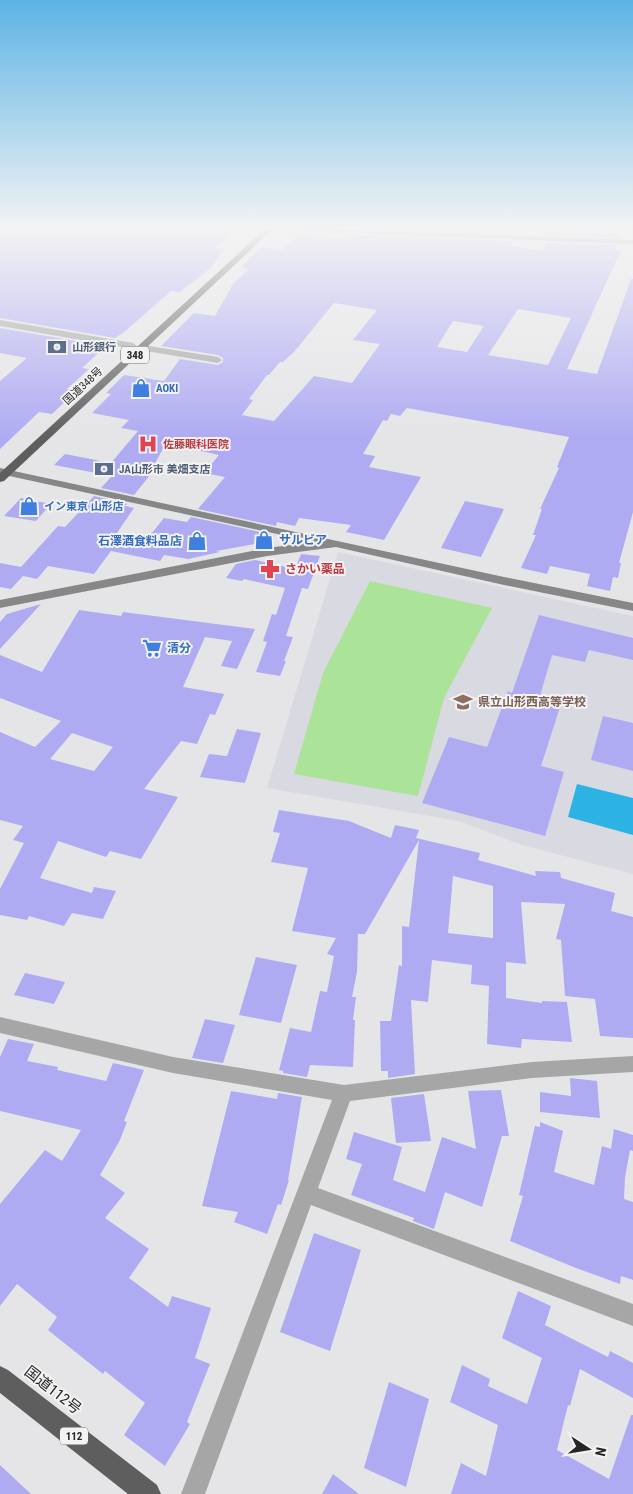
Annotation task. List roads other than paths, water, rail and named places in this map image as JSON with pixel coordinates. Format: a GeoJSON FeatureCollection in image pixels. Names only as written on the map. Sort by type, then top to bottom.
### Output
{"type":"FeatureCollection","features":[{"type":"Feature","properties":{"kind":"highway","name":"国道348号"},"geometry":{"type":"LineString","coordinates":[[138,347],[188,299]]}},
{"type":"Feature","properties":{"kind":"highway","name":"国道348号"},"geometry":{"type":"LineString","coordinates":[[2,472],[192,299]]}},
{"type":"Feature","properties":{"kind":"highway","name":"国道112号"},"geometry":{"type":"LineString","coordinates":[[0,1378],[148,1494]]}},
{"type":"Feature","properties":{"kind":"street"},"geometry":{"type":"LineString","coordinates":[[0,323],[218,360]]}},
{"type":"Feature","properties":{"kind":"street"},"geometry":{"type":"LineString","coordinates":[[2,472],[504,581],[633,607]]}},
{"type":"Feature","properties":{"kind":"street"},"geometry":{"type":"LineString","coordinates":[[0,604],[267,552],[336,543]]}},
{"type":"Feature","properties":{"kind":"street"},"geometry":{"type":"LineString","coordinates":[[0,1026],[173,1065],[344,1093],[532,1070],[633,1064]]}},
{"type":"Feature","properties":{"kind":"street"},"geometry":{"type":"LineString","coordinates":[[193,1494],[344,1093]]}},
{"type":"Feature","properties":{"kind":"street"},"geometry":{"type":"LineString","coordinates":[[307,1194],[633,1315]]}},
{"type":"Feature","properties":{"kind":"water"},"geometry":{"type":"Polygon","coordinates":[[[577,784],[633,798],[633,835],[568,817],[577,784]]]}},
{"type":"Feature","properties":{"kind":"place","name":"山形銀行"},"geometry":{"type":"Point","coordinates":[57,347]}},
{"type":"Feature","properties":{"kind":"place","name":"AOKI"},"geometry":{"type":"Point","coordinates":[141,388]}},
{"type":"Feature","properties":{"kind":"place","name":"佐藤眼科医院"},"geometry":{"type":"Point","coordinates":[148,444]}},
{"type":"Feature","properties":{"kind":"place","name":"JA山形市 美畑支店"},"geometry":{"type":"Point","coordinates":[104,469]}},
{"type":"Feature","properties":{"kind":"place","name":"イン東京 山形店"},"geometry":{"type":"Point","coordinates":[29,506]}},
{"type":"Feature","properties":{"kind":"place","name":"サルビア"},"geometry":{"type":"Point","coordinates":[264,540]}},
{"type":"Feature","properties":{"kind":"place","name":"石澤酒食料品店"},"geometry":{"type":"Point","coordinates":[197,541]}},
{"type":"Feature","properties":{"kind":"place","name":"さかい薬品"},"geometry":{"type":"Point","coordinates":[270,569]}},
{"type":"Feature","properties":{"kind":"place","name":"清分"},"geometry":{"type":"Point","coordinates":[152,648]}},
{"type":"Feature","properties":{"kind":"place","name":"県立山形西高等学校"},"geometry":{"type":"Point","coordinates":[463,702]}}]}
